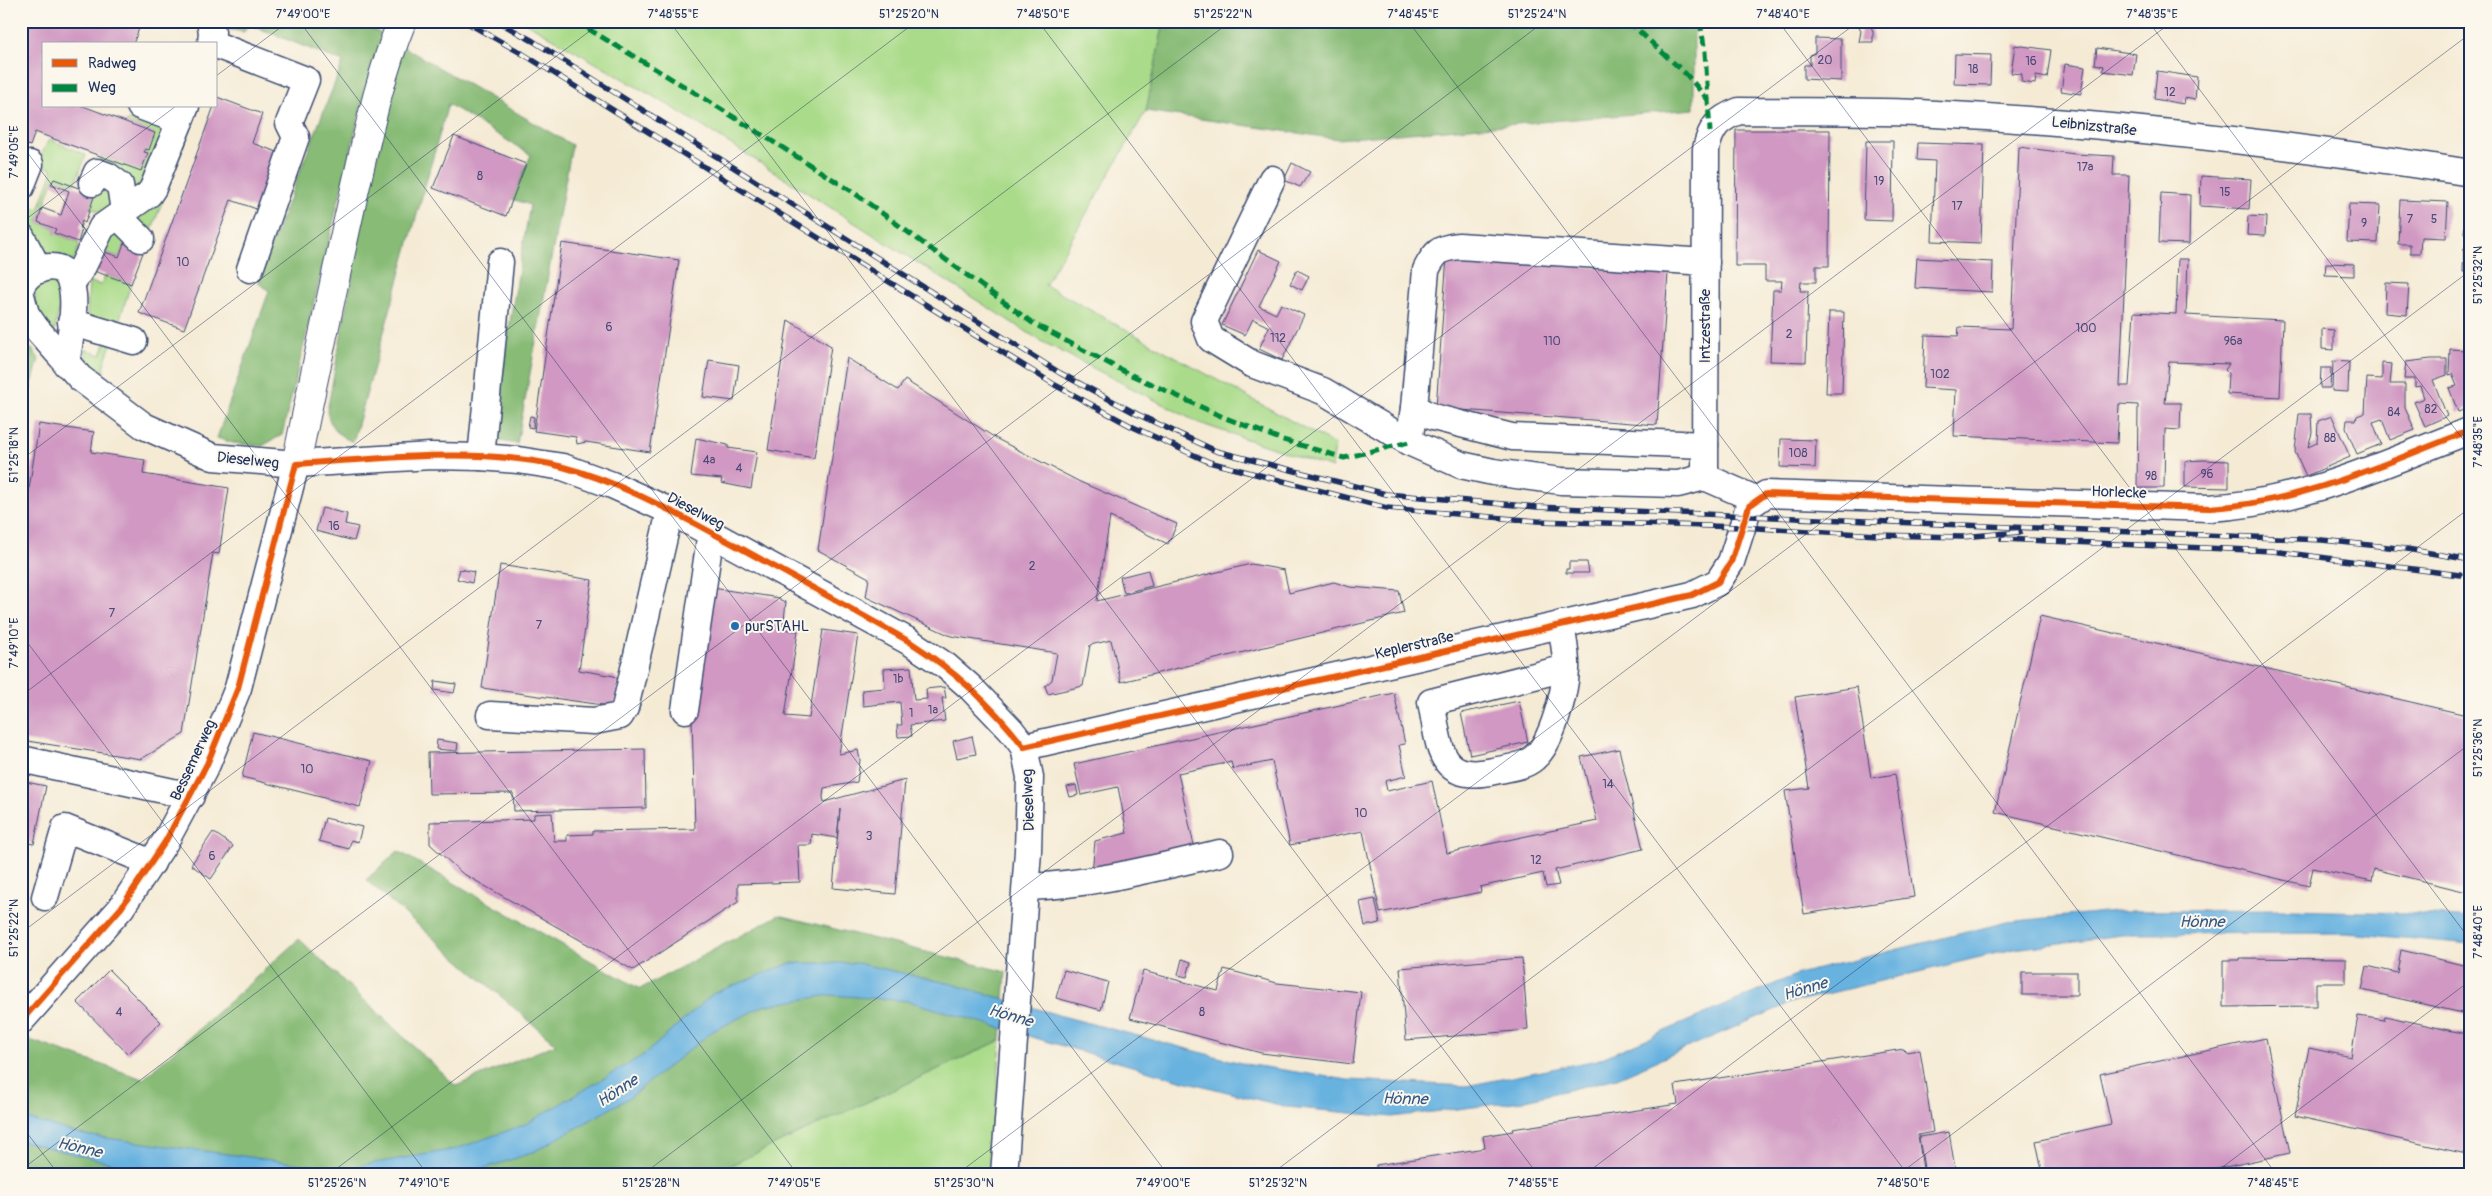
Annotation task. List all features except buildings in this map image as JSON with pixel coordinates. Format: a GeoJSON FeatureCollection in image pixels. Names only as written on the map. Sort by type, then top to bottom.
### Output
{"type":"FeatureCollection","features":[{"type":"Feature","properties":{"kind":"main road"},"geometry":{"type":"LineString","coordinates":[[296,464],[331,294],[378,96],[386,64],[402,21]]}},
{"type":"Feature","properties":{"kind":"street"},"geometry":{"type":"LineString","coordinates":[[210,21],[211,42]]}},
{"type":"Feature","properties":{"kind":"street"},"geometry":{"type":"LineString","coordinates":[[218,47],[306,80],[289,123],[296,137],[250,269]]}},
{"type":"Feature","properties":{"kind":"street"},"geometry":{"type":"LineString","coordinates":[[72,283],[83,266],[102,227],[148,194],[153,188],[183,114],[151,108]]}},
{"type":"Feature","properties":{"kind":"street","name":"Leibnizstraße"},"geometry":{"type":"LineString","coordinates":[[1718,122],[1739,111],[1933,114],[2049,121],[2371,158],[2471,173]]}},
{"type":"Feature","properties":{"kind":"street","name":"Intzestraße"},"geometry":{"type":"LineString","coordinates":[[1705,477],[1706,149],[1710,132],[1718,122]]}},
{"type":"Feature","properties":{"kind":"street"},"geometry":{"type":"LineString","coordinates":[[92,183],[97,172],[108,176],[120,185],[121,214],[141,239]]}},
{"type":"Feature","properties":{"kind":"street"},"geometry":{"type":"LineString","coordinates":[[1272,179],[1204,321],[1212,339],[1252,364],[1323,392],[1409,442],[1461,465],[1493,472],[1561,481],[1678,484],[1705,477],[1755,499]]}},
{"type":"Feature","properties":{"kind":"street"},"geometry":{"type":"LineString","coordinates":[[21,236],[30,278],[55,268],[65,274],[72,283],[75,300],[66,364]]}},
{"type":"Feature","properties":{"kind":"street"},"geometry":{"type":"LineString","coordinates":[[1409,442],[1414,408],[1426,270],[1432,258],[1442,248],[1459,246],[1706,262]]}},
{"type":"Feature","properties":{"kind":"street"},"geometry":{"type":"LineString","coordinates":[[481,457],[500,262]]}},
{"type":"Feature","properties":{"kind":"street","name":"Dieselweg"},"geometry":{"type":"LineString","coordinates":[[21,295],[28,333],[80,378],[144,426],[213,457],[296,464],[431,456],[481,457],[518,460],[563,467],[612,485],[670,510],[895,633],[946,666],[995,712],[1024,747],[1030,778],[1030,819],[1026,887],[1004,1175]]}},
{"type":"Feature","properties":{"kind":"street"},"geometry":{"type":"LineString","coordinates":[[71,322],[134,341]]}},
{"type":"Feature","properties":{"kind":"street"},"geometry":{"type":"LineString","coordinates":[[1414,408],[1433,417],[1512,437],[1705,445]]}},
{"type":"Feature","properties":{"kind":"street","name":"Horlecke"},"geometry":{"type":"LineString","coordinates":[[1755,499],[1766,494],[2200,508],[2242,506],[2289,497],[2342,480],[2471,430]]}},
{"type":"Feature","properties":{"kind":"street","name":"Bessemerweg"},"geometry":{"type":"LineString","coordinates":[[21,1020],[100,933],[152,863],[191,796],[207,764],[238,688],[296,464]]}},
{"type":"Feature","properties":{"kind":"street","name":"Keplerstraße"},"geometry":{"type":"LineString","coordinates":[[1024,747],[1692,595],[1718,582],[1731,562],[1745,515],[1755,499]]}},
{"type":"Feature","properties":{"kind":"street"},"geometry":{"type":"LineString","coordinates":[[490,715],[594,721],[620,716],[625,708],[670,510]]}},
{"type":"Feature","properties":{"kind":"street"},"geometry":{"type":"LineString","coordinates":[[685,710],[710,532]]}},
{"type":"Feature","properties":{"kind":"street"},"geometry":{"type":"LineString","coordinates":[[1561,624],[1566,668],[1564,688],[1554,722],[1543,748],[1533,759],[1521,765],[1474,776],[1460,773],[1449,765],[1441,750],[1431,702],[1566,668]]}},
{"type":"Feature","properties":{"kind":"street"},"geometry":{"type":"LineString","coordinates":[[21,759],[191,796]]}},
{"type":"Feature","properties":{"kind":"street"},"geometry":{"type":"LineString","coordinates":[[45,897],[65,828],[152,863]]}},
{"type":"Feature","properties":{"kind":"street"},"geometry":{"type":"LineString","coordinates":[[1026,887],[1065,886],[1112,879],[1220,853]]}},
{"type":"Feature","properties":{"kind":"green space"},"geometry":{"type":"Polygon","coordinates":[[[219,21],[359,21],[572,145],[517,444],[490,439],[530,205],[512,199],[531,155],[448,104],[353,442],[339,434],[331,422],[327,412],[366,200],[391,99],[365,91],[282,435],[262,446],[233,443],[217,438],[269,291],[257,281],[343,62],[248,24],[244,32],[221,28],[219,21]]]}},
{"type":"Feature","properties":{"kind":"green space"},"geometry":{"type":"Polygon","coordinates":[[[523,21],[1164,21],[1146,111],[1045,285],[1335,445],[1332,468],[1199,423],[1041,341],[675,109],[523,21]]]}},
{"type":"Feature","properties":{"kind":"green space"},"geometry":{"type":"Polygon","coordinates":[[[1164,21],[1694,21],[1694,109],[1338,139],[1146,111],[1164,21]]]}},
{"type":"Feature","properties":{"kind":"green space"},"geometry":{"type":"Polygon","coordinates":[[[197,108],[152,229],[140,224],[138,216],[197,108]]]}},
{"type":"Feature","properties":{"kind":"green space"},"geometry":{"type":"Polygon","coordinates":[[[137,115],[166,130],[165,141],[131,200],[99,162],[101,156],[144,152],[146,149],[126,122],[137,115]]]}},
{"type":"Feature","properties":{"kind":"green space"},"geometry":{"type":"Polygon","coordinates":[[[49,139],[86,155],[75,184],[54,179],[38,222],[56,229],[54,233],[78,242],[79,246],[73,262],[59,254],[46,254],[24,225],[24,204],[39,209],[52,173],[52,169],[37,164],[49,139]]]}},
{"type":"Feature","properties":{"kind":"green space"},"geometry":{"type":"Polygon","coordinates":[[[102,184],[114,197],[107,214],[90,208],[95,192],[102,184]]]}},
{"type":"Feature","properties":{"kind":"green space"},"geometry":{"type":"Polygon","coordinates":[[[112,232],[126,240],[119,257],[102,251],[112,232]]]}},
{"type":"Feature","properties":{"kind":"green space"},"geometry":{"type":"Polygon","coordinates":[[[106,275],[131,284],[118,325],[87,317],[89,282],[101,285],[106,275]]]}},
{"type":"Feature","properties":{"kind":"green space"},"geometry":{"type":"Polygon","coordinates":[[[45,281],[54,281],[63,292],[54,332],[36,306],[36,286],[45,281]]]}},
{"type":"Feature","properties":{"kind":"green space"},"geometry":{"type":"Polygon","coordinates":[[[106,341],[112,342],[104,363],[104,378],[95,372],[83,349],[101,355],[106,341]]]}},
{"type":"Feature","properties":{"kind":"green space"},"geometry":{"type":"Polygon","coordinates":[[[25,349],[32,349],[39,359],[21,424],[21,354],[25,349]]]}},
{"type":"Feature","properties":{"kind":"green space"},"geometry":{"type":"Polygon","coordinates":[[[398,851],[640,989],[779,915],[1006,972],[1001,1040],[709,1175],[21,1175],[21,1037],[143,1079],[299,939],[456,1086],[556,1044],[366,880],[398,851]]]}},
{"type":"Feature","properties":{"kind":"green space"},"geometry":{"type":"Polygon","coordinates":[[[1001,1040],[990,1175],[709,1175],[1001,1040]]]}},
{"type":"Feature","properties":{"kind":"water","name":"Hönne"},"geometry":{"type":"Polygon","coordinates":[[[2291,910],[2405,913],[2471,918],[2471,944],[2347,933],[2130,934],[2014,949],[1793,1002],[1617,1078],[1522,1101],[1392,1117],[1287,1107],[1180,1080],[908,1001],[830,995],[763,1006],[713,1031],[629,1098],[532,1153],[464,1175],[196,1175],[119,1165],[21,1141],[21,1117],[84,1135],[340,1169],[456,1149],[526,1124],[645,1054],[714,993],[791,963],[857,963],[952,984],[1062,1016],[1245,1064],[1348,1080],[1466,1086],[1597,1060],[1798,974],[2007,922],[2115,911],[2291,910]]]}},
{"type":"Feature","properties":{"kind":"railway"},"geometry":{"type":"LineString","coordinates":[[464,21],[523,54],[1055,385],[1131,426],[1209,462],[1387,508],[1537,521],[1741,527],[1878,535],[1962,537],[2020,532]]}},
{"type":"Feature","properties":{"kind":"railway"},"geometry":{"type":"LineString","coordinates":[[497,21],[533,41],[1060,373],[1137,414],[1216,451],[1386,494],[1537,507],[2322,540],[2407,549],[2471,560]]}},
{"type":"Feature","properties":{"kind":"railway"},"geometry":{"type":"LineString","coordinates":[[2002,539],[2272,551],[2460,575]]}},
{"type":"Feature","properties":{"kind":"marked path"},"geometry":{"type":"LineString","coordinates":[[575,21],[702,97],[853,192],[1034,324],[1127,373],[1223,417],[1280,439],[1344,458],[1409,442]]}},
{"type":"Feature","properties":{"kind":"marked path"},"geometry":{"type":"LineString","coordinates":[[1628,21],[1686,74],[1709,101]]}},
{"type":"Feature","properties":{"kind":"marked path"},"geometry":{"type":"LineString","coordinates":[[1700,21],[1705,52],[1710,132]]}},
{"type":"Feature","properties":{"kind":"cycle path"},"geometry":{"type":"LineString","coordinates":[[21,1021],[121,908],[165,842],[207,764],[238,688],[296,464],[396,457],[498,457],[563,467],[608,482],[694,523],[910,642],[927,653],[972,690],[999,717],[1024,747],[1692,595],[1718,582],[1731,562],[1749,506],[1766,494],[2209,508],[2243,505],[2310,490],[2375,468],[2471,430]]}},
{"type":"Feature","properties":{"kind":"place","name":"purSTAHL"},"geometry":{"type":"Point","coordinates":[735,626]}}]}
